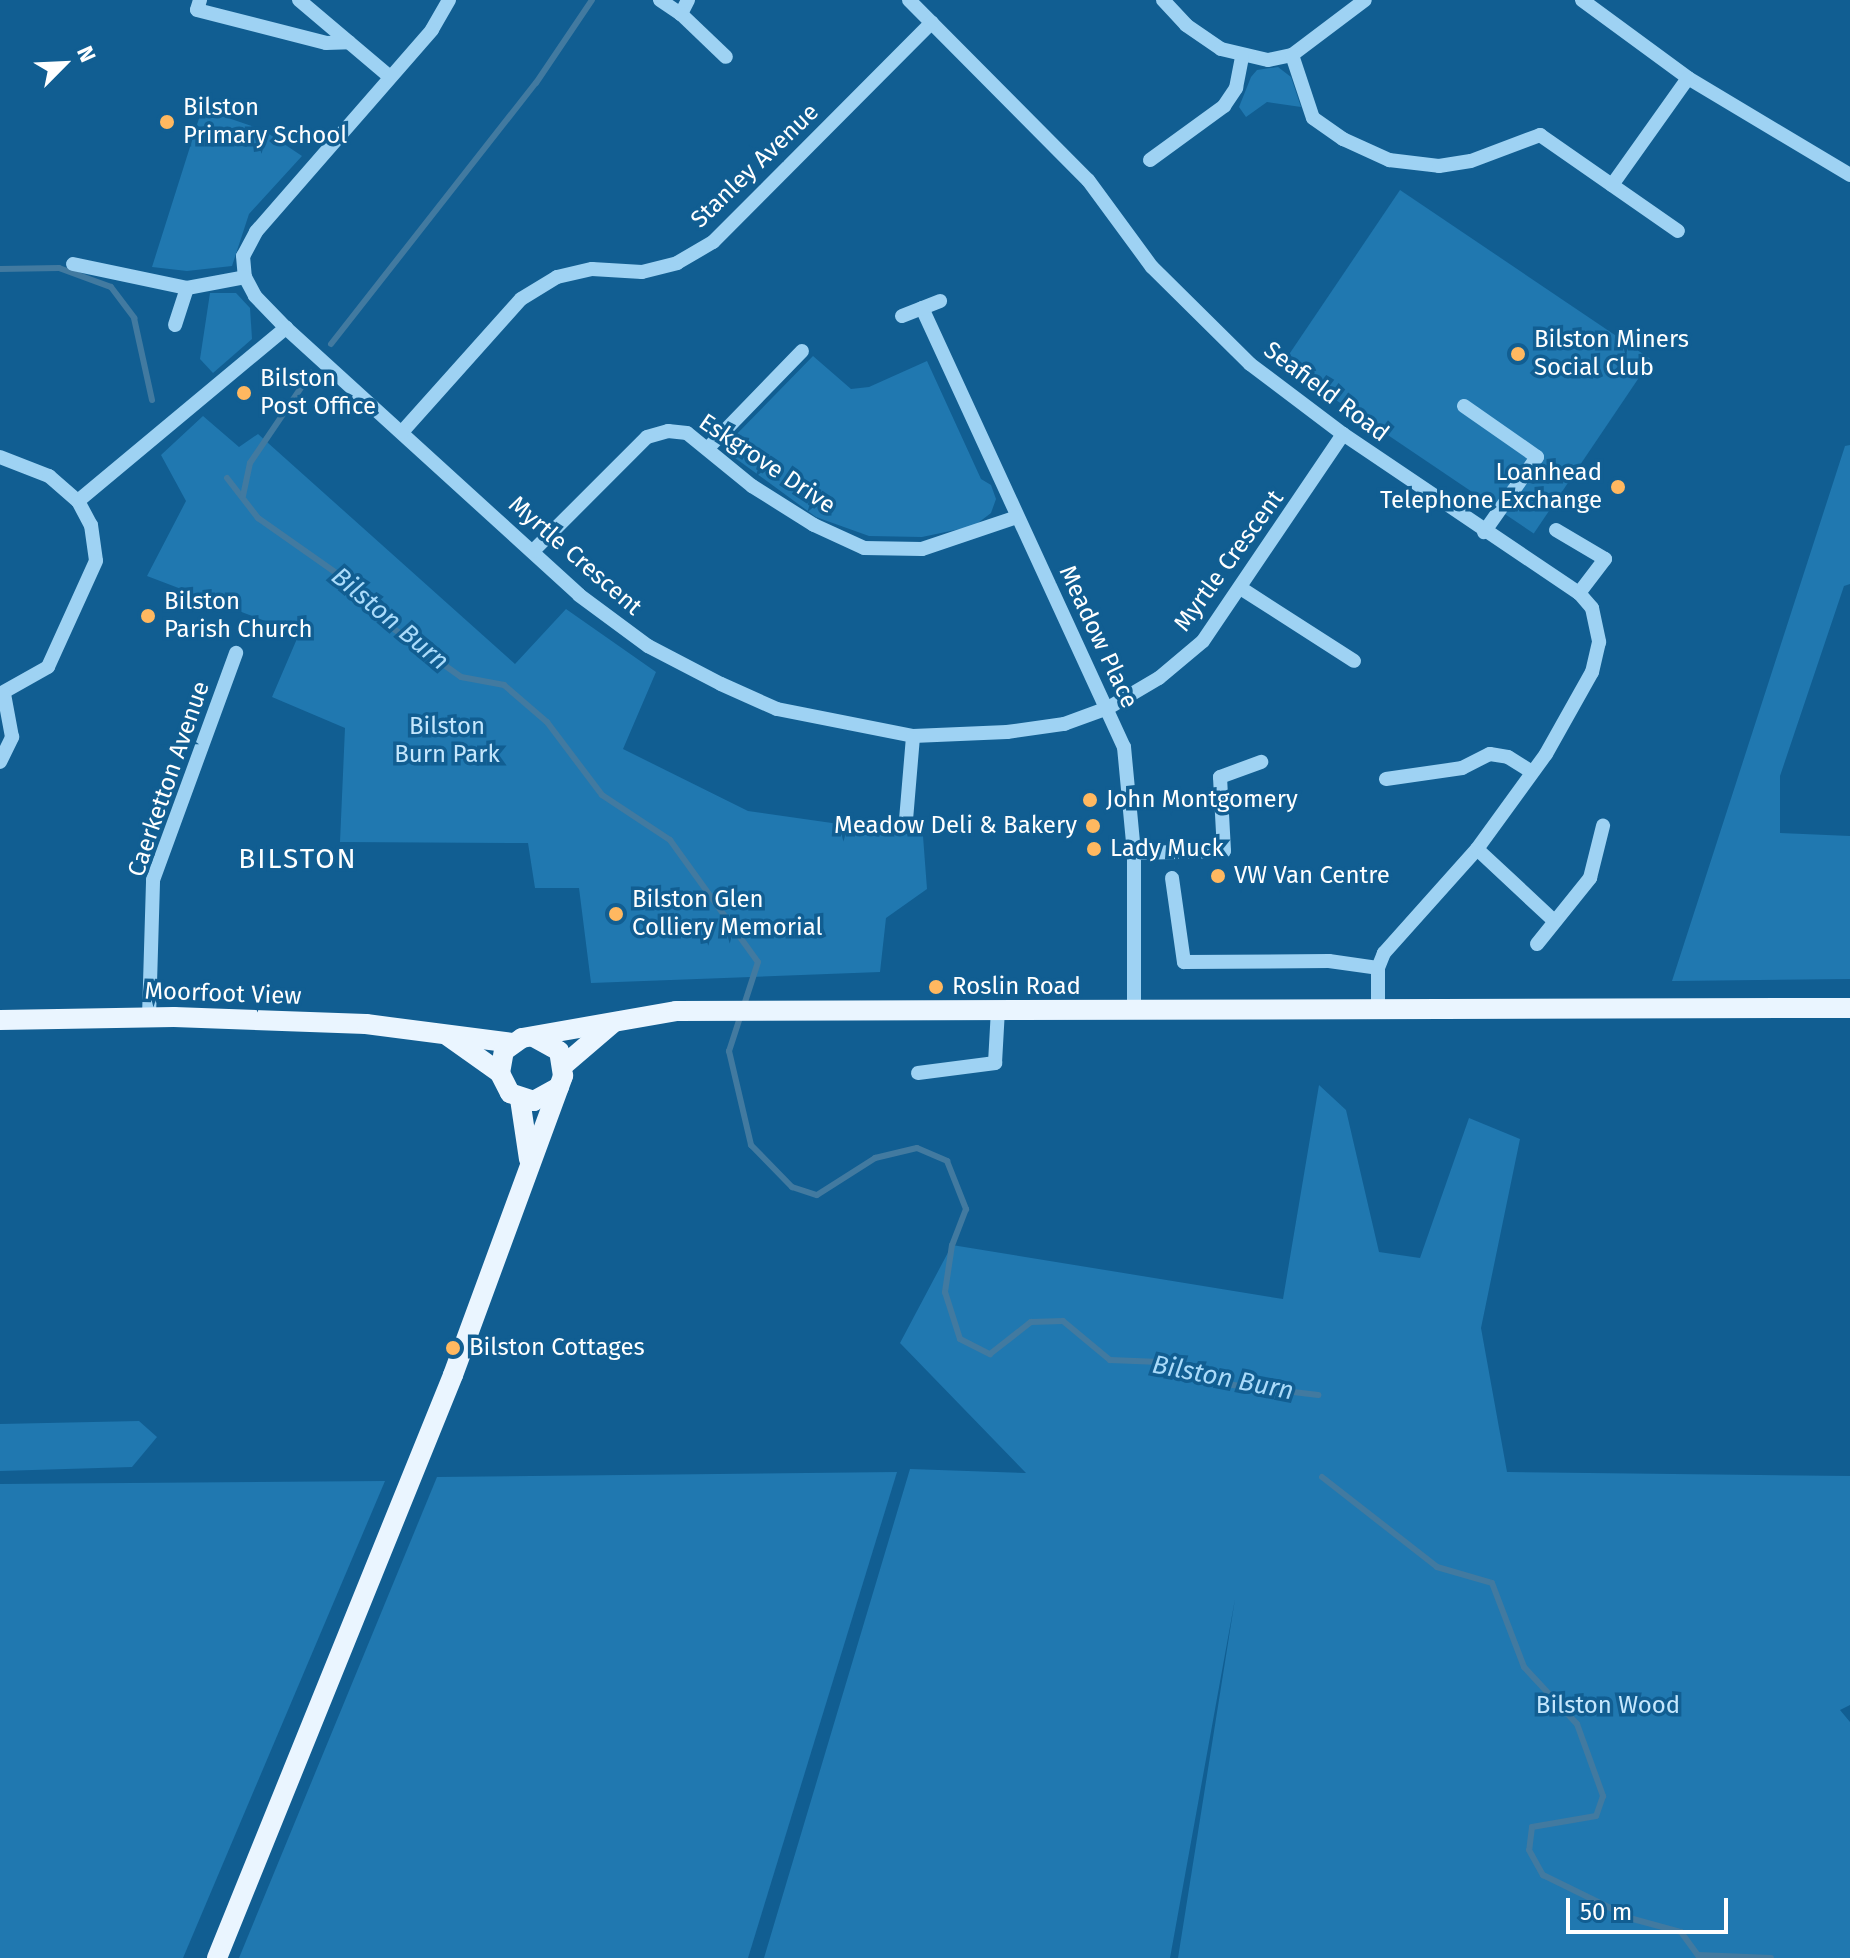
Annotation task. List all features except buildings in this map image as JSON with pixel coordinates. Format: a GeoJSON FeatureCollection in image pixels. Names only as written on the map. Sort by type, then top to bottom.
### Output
{"type":"FeatureCollection","features":[{"type":"Feature","properties":{"kind":"main road"},"geometry":{"type":"LineString","coordinates":[[529,1163],[520,1099],[503,1084],[500,1073],[512,1043],[647,1013],[1850,1008]]}},
{"type":"Feature","properties":{"kind":"main road","name":"Moorfoot View"},"geometry":{"type":"LineString","coordinates":[[0,1020],[149,1017],[366,1024],[512,1043]]}},
{"type":"Feature","properties":{"kind":"main road"},"geometry":{"type":"LineString","coordinates":[[217,1958],[453,1375],[559,1087],[564,1065],[616,1021]]}},
{"type":"Feature","properties":{"kind":"main road","name":"Moorfoot View"},"geometry":{"type":"LineString","coordinates":[[445,1034],[500,1073]]}},
{"type":"Feature","properties":{"kind":"main road"},"geometry":{"type":"LineString","coordinates":[[534,1037],[548,1041],[564,1065]]}},
{"type":"Feature","properties":{"kind":"main road"},"geometry":{"type":"LineString","coordinates":[[520,1099],[548,1097],[559,1087]]}},
{"type":"Feature","properties":{"kind":"street"},"geometry":{"type":"LineString","coordinates":[[200,0],[197,10],[326,43],[349,42]]}},
{"type":"Feature","properties":{"kind":"street"},"geometry":{"type":"LineString","coordinates":[[299,0],[390,77]]}},
{"type":"Feature","properties":{"kind":"street"},"geometry":{"type":"LineString","coordinates":[[73,264],[187,288],[245,277],[243,256],[256,232],[432,30],[449,0]]}},
{"type":"Feature","properties":{"kind":"street"},"geometry":{"type":"LineString","coordinates":[[660,0],[684,7],[726,57]]}},
{"type":"Feature","properties":{"kind":"street","name":"Seafield Road"},"geometry":{"type":"LineString","coordinates":[[909,0],[1088,180],[1183,302],[1250,364],[1343,434],[1484,532],[1579,593],[1598,624],[1592,672],[1532,772],[1477,849],[1409,920],[1378,968]]}},
{"type":"Feature","properties":{"kind":"street"},"geometry":{"type":"LineString","coordinates":[[1163,0],[1186,25],[1242,57],[1268,60],[1292,55],[1365,0]]}},
{"type":"Feature","properties":{"kind":"street"},"geometry":{"type":"LineString","coordinates":[[1582,0],[1688,78],[1850,175]]}},
{"type":"Feature","properties":{"kind":"street","name":"Stanley Avenue"},"geometry":{"type":"LineString","coordinates":[[402,432],[533,292],[557,277],[592,269],[642,272],[677,263],[713,242],[932,22]]}},
{"type":"Feature","properties":{"kind":"street"},"geometry":{"type":"LineString","coordinates":[[1292,55],[1313,118],[1324,130],[1389,160],[1439,166],[1471,161],[1540,135],[1678,231]]}},
{"type":"Feature","properties":{"kind":"street"},"geometry":{"type":"LineString","coordinates":[[1150,160],[1224,106],[1236,88],[1242,57]]}},
{"type":"Feature","properties":{"kind":"street"},"geometry":{"type":"LineString","coordinates":[[1612,185],[1688,78]]}},
{"type":"Feature","properties":{"kind":"street","name":"Myrtle Crescent"},"geometry":{"type":"LineString","coordinates":[[245,277],[255,296],[286,328],[579,595],[648,646],[777,709],[913,736],[1021,730],[1064,724],[1108,708],[1159,678],[1203,641],[1242,589],[1343,434]]}},
{"type":"Feature","properties":{"kind":"street"},"geometry":{"type":"LineString","coordinates":[[175,325],[187,288]]}},
{"type":"Feature","properties":{"kind":"street"},"geometry":{"type":"LineString","coordinates":[[902,316],[940,301]]}},
{"type":"Feature","properties":{"kind":"street","name":"Meadow Place"},"geometry":{"type":"LineString","coordinates":[[922,308],[1108,708],[1129,774],[1134,853],[1134,1009]]}},
{"type":"Feature","properties":{"kind":"street"},"geometry":{"type":"LineString","coordinates":[[78,501],[286,328]]}},
{"type":"Feature","properties":{"kind":"street"},"geometry":{"type":"LineString","coordinates":[[708,448],[802,351]]}},
{"type":"Feature","properties":{"kind":"street"},"geometry":{"type":"LineString","coordinates":[[1464,406],[1537,457],[1484,532]]}},
{"type":"Feature","properties":{"kind":"street","name":"Eskgrove Drive"},"geometry":{"type":"LineString","coordinates":[[533,551],[647,437],[668,431],[687,433],[764,494],[814,525],[864,548],[922,549],[1017,517]]}},
{"type":"Feature","properties":{"kind":"street"},"geometry":{"type":"LineString","coordinates":[[0,457],[49,476],[78,501],[91,525],[96,561],[48,667],[2,694],[12,737],[0,762]]}},
{"type":"Feature","properties":{"kind":"street"},"geometry":{"type":"LineString","coordinates":[[1556,530],[1605,559],[1579,593]]}},
{"type":"Feature","properties":{"kind":"street"},"geometry":{"type":"LineString","coordinates":[[1242,589],[1354,661]]}},
{"type":"Feature","properties":{"kind":"street","name":"Caerketton Avenue"},"geometry":{"type":"LineString","coordinates":[[149,1017],[153,880],[236,653]]}},
{"type":"Feature","properties":{"kind":"street"},"geometry":{"type":"LineString","coordinates":[[906,820],[913,736]]}},
{"type":"Feature","properties":{"kind":"street"},"geometry":{"type":"LineString","coordinates":[[1386,779],[1462,768],[1490,754],[1508,757],[1532,772]]}},
{"type":"Feature","properties":{"kind":"street"},"geometry":{"type":"LineString","coordinates":[[1134,853],[1224,851],[1220,777],[1261,762]]}},
{"type":"Feature","properties":{"kind":"street"},"geometry":{"type":"LineString","coordinates":[[1537,944],[1552,919],[1590,878],[1603,826]]}},
{"type":"Feature","properties":{"kind":"street"},"geometry":{"type":"LineString","coordinates":[[1477,849],[1552,919]]}},
{"type":"Feature","properties":{"kind":"street"},"geometry":{"type":"LineString","coordinates":[[1172,878],[1184,962],[1329,961],[1378,968],[1378,1008]]}},
{"type":"Feature","properties":{"kind":"street"},"geometry":{"type":"LineString","coordinates":[[918,1073],[995,1063],[998,1010]]}},
{"type":"Feature","properties":{"kind":"green space"},"geometry":{"type":"Polygon","coordinates":[[[1278,67],[1291,77],[1301,107],[1267,102],[1246,117],[1239,107],[1251,77],[1257,70],[1278,67]]]}},
{"type":"Feature","properties":{"kind":"green space"},"geometry":{"type":"Polygon","coordinates":[[[202,109],[263,130],[302,156],[249,214],[232,266],[187,271],[152,267],[202,109]]]}},
{"type":"Feature","properties":{"kind":"green space"},"geometry":{"type":"Polygon","coordinates":[[[1400,190],[1651,359],[1534,534],[1283,364],[1400,190]]]}},
{"type":"Feature","properties":{"kind":"green space"},"geometry":{"type":"Polygon","coordinates":[[[210,293],[236,293],[250,308],[252,339],[213,373],[200,359],[210,293]]]}},
{"type":"Feature","properties":{"kind":"green space"},"geometry":{"type":"Polygon","coordinates":[[[813,356],[851,389],[869,387],[927,361],[981,479],[991,485],[996,499],[991,513],[974,526],[922,537],[869,536],[816,517],[731,455],[727,444],[813,356]]]}},
{"type":"Feature","properties":{"kind":"green space","name":"Bilston Burn Park"},"geometry":{"type":"Polygon","coordinates":[[[203,416],[239,447],[258,434],[515,664],[566,609],[656,672],[623,749],[748,811],[923,836],[927,889],[886,918],[880,972],[591,983],[579,888],[535,888],[528,843],[340,842],[345,728],[272,697],[299,634],[147,576],[186,501],[161,455],[203,416]]]}},
{"type":"Feature","properties":{"kind":"green space"},"geometry":{"type":"Polygon","coordinates":[[[1850,445],[1850,584],[1844,586],[1780,776],[1780,833],[1850,836],[1850,979],[1672,981],[1845,446],[1850,445]]]}},
{"type":"Feature","properties":{"kind":"green space","name":"Bilston Wood"},"geometry":{"type":"Polygon","coordinates":[[[1319,1085],[1346,1110],[1379,1252],[1420,1258],[1469,1118],[1520,1139],[1481,1328],[1507,1472],[1850,1476],[1850,1705],[1840,1710],[1850,1722],[1850,1958],[1178,1958],[1235,1599],[1170,1958],[764,1958],[910,1469],[1026,1473],[900,1343],[952,1245],[1283,1299],[1319,1085]]]}},
{"type":"Feature","properties":{"kind":"green space"},"geometry":{"type":"Polygon","coordinates":[[[139,1421],[157,1437],[132,1467],[0,1471],[0,1424],[139,1421]]]}},
{"type":"Feature","properties":{"kind":"green space"},"geometry":{"type":"Polygon","coordinates":[[[897,1472],[748,1958],[239,1958],[437,1477],[897,1472]]]}},
{"type":"Feature","properties":{"kind":"green space"},"geometry":{"type":"Polygon","coordinates":[[[385,1481],[183,1958],[0,1958],[0,1484],[385,1481]]]}},
{"type":"Feature","properties":{"kind":"waterway"},"geometry":{"type":"LineString","coordinates":[[331,344],[536,83],[592,0]]}},
{"type":"Feature","properties":{"kind":"waterway"},"geometry":{"type":"LineString","coordinates":[[0,269],[59,268],[111,287],[134,318],[152,400]]}},
{"type":"Feature","properties":{"kind":"waterway"},"geometry":{"type":"LineString","coordinates":[[243,496],[250,463],[311,373]]}},
{"type":"Feature","properties":{"kind":"waterway","name":"Bilston Burn"},"geometry":{"type":"LineString","coordinates":[[227,478],[258,518],[356,587],[394,629],[461,677],[504,685],[547,722],[602,795],[670,840],[758,962],[729,1051],[751,1145],[792,1187],[817,1195],[875,1158],[917,1148],[947,1161],[966,1209],[952,1245],[945,1292],[960,1339],[990,1354],[1031,1322],[1063,1321],[1110,1360],[1160,1362],[1233,1385],[1318,1395]]}},
{"type":"Feature","properties":{"kind":"waterway","name":"Bilston Burn"},"geometry":{"type":"LineString","coordinates":[[1322,1477],[1437,1567],[1492,1583],[1524,1667],[1577,1724],[1603,1796],[1596,1816],[1532,1827],[1529,1850],[1543,1875],[1633,1919],[1681,1932],[1698,1955],[1771,1958]]}},
{"type":"Feature","properties":{"kind":"place","name":"Bilston Primary School"},"geometry":{"type":"Point","coordinates":[167,122]}},
{"type":"Feature","properties":{"kind":"place","name":"Bilston Miners Social Club"},"geometry":{"type":"Point","coordinates":[1518,354]}},
{"type":"Feature","properties":{"kind":"place","name":"Bilston Post Office"},"geometry":{"type":"Point","coordinates":[244,393]}},
{"type":"Feature","properties":{"kind":"place","name":"Loanhead Telephone Exchange"},"geometry":{"type":"Point","coordinates":[1618,487]}},
{"type":"Feature","properties":{"kind":"place","name":"Bilston Parish Church"},"geometry":{"type":"Point","coordinates":[148,616]}},
{"type":"Feature","properties":{"kind":"place","name":"John Montgomery"},"geometry":{"type":"Point","coordinates":[1090,800]}},
{"type":"Feature","properties":{"kind":"place","name":"Meadow Deli & Bakery"},"geometry":{"type":"Point","coordinates":[1093,826]}},
{"type":"Feature","properties":{"kind":"place","name":"Lady Muck"},"geometry":{"type":"Point","coordinates":[1094,849]}},
{"type":"Feature","properties":{"kind":"place","name":"VW Van Centre"},"geometry":{"type":"Point","coordinates":[1218,876]}},
{"type":"Feature","properties":{"kind":"place","name":"Bilston Glen Colliery Memorial"},"geometry":{"type":"Point","coordinates":[616,914]}},
{"type":"Feature","properties":{"kind":"place","name":"Roslin Road"},"geometry":{"type":"Point","coordinates":[936,987]}},
{"type":"Feature","properties":{"kind":"place","name":"Bilston Cottages"},"geometry":{"type":"Point","coordinates":[453,1348]}},
{"type":"Feature","properties":{"kind":"district","name":"BILSTON"},"geometry":{"type":"Point","coordinates":[298,859]}}]}
